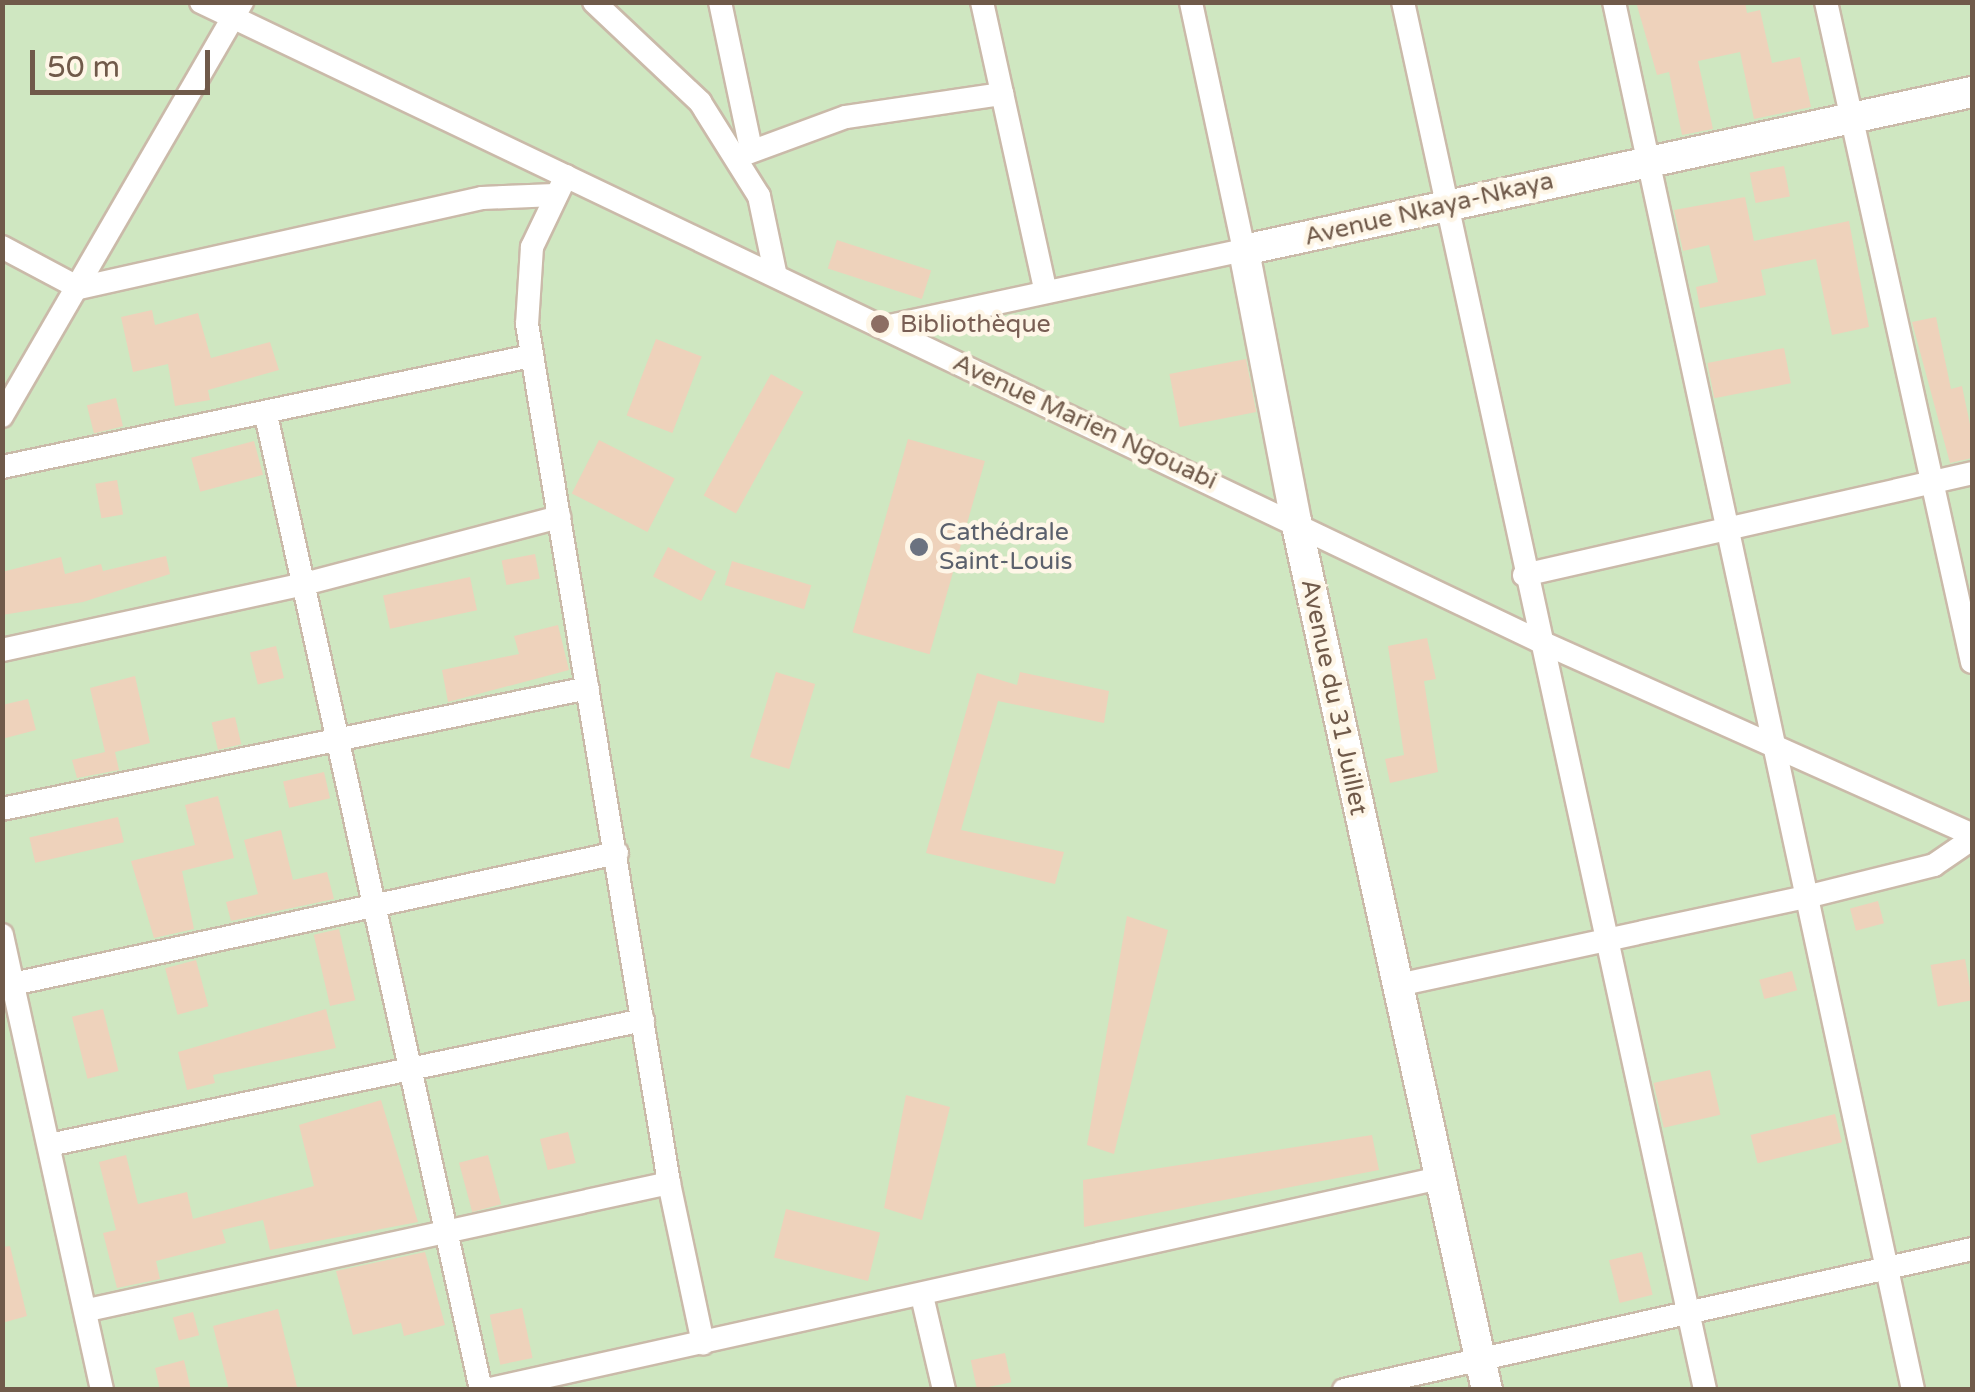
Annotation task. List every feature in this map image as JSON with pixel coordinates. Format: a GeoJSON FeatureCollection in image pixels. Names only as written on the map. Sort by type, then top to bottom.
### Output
{"type":"FeatureCollection","features":[{"type":"Feature","properties":{"kind":"street","name":"Avenue Marien Ngouabi"},"geometry":{"type":"LineString","coordinates":[[201,2],[237,11],[561,186],[775,272],[1539,641],[1774,743],[1972,837]]}},
{"type":"Feature","properties":{"kind":"street"},"geometry":{"type":"LineString","coordinates":[[594,2],[700,102],[744,153]]}},
{"type":"Feature","properties":{"kind":"street"},"geometry":{"type":"LineString","coordinates":[[720,2],[744,153],[764,210],[775,272]]}},
{"type":"Feature","properties":{"kind":"street"},"geometry":{"type":"LineString","coordinates":[[982,2],[1046,288]]}},
{"type":"Feature","properties":{"kind":"street","name":"Avenue du 31 Juillet"},"geometry":{"type":"LineString","coordinates":[[1191,2],[1296,521],[1487,1390]]}},
{"type":"Feature","properties":{"kind":"street"},"geometry":{"type":"LineString","coordinates":[[1403,2],[1524,575],[1705,1390]]}},
{"type":"Feature","properties":{"kind":"street"},"geometry":{"type":"LineString","coordinates":[[1614,2],[1913,1390]]}},
{"type":"Feature","properties":{"kind":"street"},"geometry":{"type":"LineString","coordinates":[[1826,2],[1972,662]]}},
{"type":"Feature","properties":{"kind":"street"},"geometry":{"type":"LineString","coordinates":[[2,416],[237,11]]}},
{"type":"Feature","properties":{"kind":"street","name":"Avenue Nkaya-Nkaya"},"geometry":{"type":"LineString","coordinates":[[885,327],[1046,288],[1244,250],[1447,207],[1649,158],[1972,92]]}},
{"type":"Feature","properties":{"kind":"street"},"geometry":{"type":"LineString","coordinates":[[744,153],[846,117],[1002,94]]}},
{"type":"Feature","properties":{"kind":"street"},"geometry":{"type":"LineString","coordinates":[[2,246],[78,288],[482,198],[561,186]]}},
{"type":"Feature","properties":{"kind":"street"},"geometry":{"type":"LineString","coordinates":[[561,186],[539,223],[525,276],[531,356],[618,853],[669,1182],[703,1343]]}},
{"type":"Feature","properties":{"kind":"street"},"geometry":{"type":"LineString","coordinates":[[2,468],[531,356]]}},
{"type":"Feature","properties":{"kind":"street"},"geometry":{"type":"LineString","coordinates":[[266,415],[484,1390],[922,1296],[1440,1178]]}},
{"type":"Feature","properties":{"kind":"street"},"geometry":{"type":"LineString","coordinates":[[1524,575],[1972,473]]}},
{"type":"Feature","properties":{"kind":"street"},"geometry":{"type":"LineString","coordinates":[[2,650],[304,584],[559,516]]}},
{"type":"Feature","properties":{"kind":"street"},"geometry":{"type":"LineString","coordinates":[[2,809],[588,688]]}},
{"type":"Feature","properties":{"kind":"street"},"geometry":{"type":"LineString","coordinates":[[1398,985],[1604,937],[1806,898],[1934,865],[1972,837]]}},
{"type":"Feature","properties":{"kind":"street"},"geometry":{"type":"LineString","coordinates":[[13,984],[618,853]]}},
{"type":"Feature","properties":{"kind":"street"},"geometry":{"type":"LineString","coordinates":[[2,935],[88,1310],[102,1390]]}},
{"type":"Feature","properties":{"kind":"street"},"geometry":{"type":"LineString","coordinates":[[49,1145],[644,1020]]}},
{"type":"Feature","properties":{"kind":"street"},"geometry":{"type":"LineString","coordinates":[[88,1310],[669,1182]]}},
{"type":"Feature","properties":{"kind":"street"},"geometry":{"type":"LineString","coordinates":[[1344,1390],[1972,1248]]}},
{"type":"Feature","properties":{"kind":"street"},"geometry":{"type":"LineString","coordinates":[[922,1296],[944,1390]]}},
{"type":"Feature","properties":{"kind":"green space"},"geometry":{"type":"Polygon","coordinates":[[[3,3],[1972,3],[1972,1390],[3,1390],[3,3]]]}},
{"type":"Feature","properties":{"kind":"building"},"geometry":{"type":"Polygon","coordinates":[[[1636,2],[1745,2],[1747,13],[1760,10],[1772,63],[1800,57],[1811,107],[1754,119],[1740,52],[1698,61],[1713,129],[1682,135],[1669,72],[1657,75],[1636,2]]]}},
{"type":"Feature","properties":{"kind":"building"},"geometry":{"type":"Polygon","coordinates":[[[1784,166],[1790,196],[1756,203],[1750,173],[1784,166]]]}},
{"type":"Feature","properties":{"kind":"building"},"geometry":{"type":"Polygon","coordinates":[[[1745,197],[1754,241],[1849,221],[1869,327],[1832,335],[1816,259],[1761,270],[1766,295],[1700,308],[1696,287],[1718,282],[1709,245],[1683,251],[1674,210],[1745,197]]]}},
{"type":"Feature","properties":{"kind":"building"},"geometry":{"type":"Polygon","coordinates":[[[837,240],[931,271],[922,299],[828,269],[837,240]]]}},
{"type":"Feature","properties":{"kind":"building"},"geometry":{"type":"Polygon","coordinates":[[[152,310],[155,325],[198,313],[211,358],[270,342],[279,370],[208,390],[210,400],[175,406],[168,364],[133,372],[121,317],[152,310]]]}},
{"type":"Feature","properties":{"kind":"building"},"geometry":{"type":"Polygon","coordinates":[[[1936,317],[1951,389],[1962,386],[1972,434],[1972,458],[1950,463],[1912,322],[1936,317]]]}},
{"type":"Feature","properties":{"kind":"building"},"geometry":{"type":"Polygon","coordinates":[[[656,339],[702,357],[672,433],[627,416],[656,339]]]}},
{"type":"Feature","properties":{"kind":"building"},"geometry":{"type":"Polygon","coordinates":[[[1784,348],[1791,383],[1714,398],[1707,363],[1784,348]]]}},
{"type":"Feature","properties":{"kind":"building"},"geometry":{"type":"Polygon","coordinates":[[[1246,359],[1256,412],[1180,427],[1169,374],[1246,359]]]}},
{"type":"Feature","properties":{"kind":"building"},"geometry":{"type":"Polygon","coordinates":[[[771,374],[803,392],[736,514],[704,496],[771,374]]]}},
{"type":"Feature","properties":{"kind":"building"},"geometry":{"type":"Polygon","coordinates":[[[116,398],[123,426],[94,433],[87,405],[116,398]]]}},
{"type":"Feature","properties":{"kind":"building","name":"Cathédrale Saint-Louis"},"geometry":{"type":"Polygon","coordinates":[[[908,439],[985,461],[929,654],[853,632],[908,439]]]}},
{"type":"Feature","properties":{"kind":"building"},"geometry":{"type":"Polygon","coordinates":[[[599,440],[675,479],[647,532],[572,493],[599,440]]]}},
{"type":"Feature","properties":{"kind":"building"},"geometry":{"type":"Polygon","coordinates":[[[254,441],[263,475],[200,492],[191,458],[254,441]]]}},
{"type":"Feature","properties":{"kind":"building"},"geometry":{"type":"Polygon","coordinates":[[[117,480],[123,514],[101,518],[95,484],[117,480]]]}},
{"type":"Feature","properties":{"kind":"building"},"geometry":{"type":"Polygon","coordinates":[[[668,547],[716,572],[701,601],[653,576],[668,547]]]}},
{"type":"Feature","properties":{"kind":"building"},"geometry":{"type":"Polygon","coordinates":[[[535,554],[540,579],[506,585],[502,560],[535,554]]]}},
{"type":"Feature","properties":{"kind":"building"},"geometry":{"type":"Polygon","coordinates":[[[166,556],[170,574],[83,602],[2,615],[2,572],[61,557],[65,574],[101,564],[103,571],[166,556]]]}},
{"type":"Feature","properties":{"kind":"building"},"geometry":{"type":"Polygon","coordinates":[[[732,561],[811,585],[804,609],[725,585],[732,561]]]}},
{"type":"Feature","properties":{"kind":"building"},"geometry":{"type":"Polygon","coordinates":[[[470,577],[477,610],[390,629],[383,596],[470,577]]]}},
{"type":"Feature","properties":{"kind":"building"},"geometry":{"type":"Polygon","coordinates":[[[558,625],[569,670],[448,702],[442,670],[519,654],[514,636],[558,625]]]}},
{"type":"Feature","properties":{"kind":"building"},"geometry":{"type":"Polygon","coordinates":[[[1427,638],[1436,679],[1424,681],[1438,772],[1390,783],[1385,759],[1404,755],[1388,646],[1427,638]]]}},
{"type":"Feature","properties":{"kind":"building"},"geometry":{"type":"Polygon","coordinates":[[[276,646],[284,678],[258,685],[250,653],[276,646]]]}},
{"type":"Feature","properties":{"kind":"building"},"geometry":{"type":"Polygon","coordinates":[[[776,672],[815,684],[789,769],[750,757],[776,672]]]}},
{"type":"Feature","properties":{"kind":"building"},"geometry":{"type":"Polygon","coordinates":[[[1020,672],[1109,691],[1104,723],[998,701],[961,830],[1064,852],[1055,884],[926,853],[977,673],[1017,685],[1020,672]]]}},
{"type":"Feature","properties":{"kind":"building"},"geometry":{"type":"Polygon","coordinates":[[[135,676],[150,743],[115,752],[119,770],[77,778],[72,760],[105,752],[90,688],[135,676]]]}},
{"type":"Feature","properties":{"kind":"building"},"geometry":{"type":"Polygon","coordinates":[[[28,699],[36,730],[2,739],[2,705],[28,699]]]}},
{"type":"Feature","properties":{"kind":"building"},"geometry":{"type":"Polygon","coordinates":[[[235,717],[241,744],[218,750],[212,722],[235,717]]]}},
{"type":"Feature","properties":{"kind":"building"},"geometry":{"type":"Polygon","coordinates":[[[324,772],[330,798],[289,808],[283,781],[324,772]]]}},
{"type":"Feature","properties":{"kind":"building"},"geometry":{"type":"Polygon","coordinates":[[[218,796],[234,858],[182,871],[194,929],[154,938],[131,861],[195,845],[185,805],[218,796]]]}},
{"type":"Feature","properties":{"kind":"building"},"geometry":{"type":"Polygon","coordinates":[[[118,817],[124,842],[35,863],[29,837],[118,817]]]}},
{"type":"Feature","properties":{"kind":"building"},"geometry":{"type":"Polygon","coordinates":[[[281,830],[293,880],[327,872],[334,899],[231,921],[226,902],[258,894],[244,840],[281,830]]]}},
{"type":"Feature","properties":{"kind":"building"},"geometry":{"type":"Polygon","coordinates":[[[1878,901],[1884,923],[1856,931],[1850,909],[1878,901]]]}},
{"type":"Feature","properties":{"kind":"building"},"geometry":{"type":"Polygon","coordinates":[[[1127,916],[1168,930],[1114,1154],[1087,1145],[1127,916]]]}},
{"type":"Feature","properties":{"kind":"building"},"geometry":{"type":"Polygon","coordinates":[[[339,929],[355,1000],[330,1006],[314,935],[339,929]]]}},
{"type":"Feature","properties":{"kind":"building"},"geometry":{"type":"Polygon","coordinates":[[[1965,959],[1972,1000],[1938,1006],[1931,965],[1965,959]]]}},
{"type":"Feature","properties":{"kind":"building"},"geometry":{"type":"Polygon","coordinates":[[[196,960],[208,1006],[178,1015],[165,968],[196,960]]]}},
{"type":"Feature","properties":{"kind":"building"},"geometry":{"type":"Polygon","coordinates":[[[1792,971],[1797,990],[1764,999],[1759,980],[1792,971]]]}},
{"type":"Feature","properties":{"kind":"building"},"geometry":{"type":"Polygon","coordinates":[[[103,1009],[118,1071],[87,1079],[72,1017],[103,1009]]]}},
{"type":"Feature","properties":{"kind":"building"},"geometry":{"type":"Polygon","coordinates":[[[326,1009],[336,1048],[213,1075],[215,1083],[187,1090],[178,1052],[326,1009]]]}},
{"type":"Feature","properties":{"kind":"building"},"geometry":{"type":"Polygon","coordinates":[[[1710,1070],[1720,1115],[1664,1128],[1653,1083],[1710,1070]]]}},
{"type":"Feature","properties":{"kind":"building"},"geometry":{"type":"Polygon","coordinates":[[[906,1095],[950,1107],[922,1220],[884,1208],[906,1095]]]}},
{"type":"Feature","properties":{"kind":"building"},"geometry":{"type":"Polygon","coordinates":[[[381,1100],[418,1222],[270,1250],[263,1220],[222,1230],[226,1243],[156,1261],[160,1279],[117,1288],[103,1233],[116,1230],[99,1162],[126,1155],[138,1204],[187,1192],[193,1219],[314,1186],[299,1125],[381,1100]]]}},
{"type":"Feature","properties":{"kind":"building"},"geometry":{"type":"Polygon","coordinates":[[[1835,1114],[1842,1142],[1758,1163],[1751,1135],[1835,1114]]]}},
{"type":"Feature","properties":{"kind":"building"},"geometry":{"type":"Polygon","coordinates":[[[568,1132],[576,1163],[548,1170],[540,1139],[568,1132]]]}},
{"type":"Feature","properties":{"kind":"building"},"geometry":{"type":"Polygon","coordinates":[[[1372,1135],[1379,1170],[1084,1227],[1083,1180],[1372,1135]]]}},
{"type":"Feature","properties":{"kind":"building"},"geometry":{"type":"Polygon","coordinates":[[[488,1155],[501,1204],[472,1212],[459,1163],[488,1155]]]}},
{"type":"Feature","properties":{"kind":"building"},"geometry":{"type":"Polygon","coordinates":[[[786,1209],[880,1232],[868,1281],[774,1258],[786,1209]]]}},
{"type":"Feature","properties":{"kind":"building"},"geometry":{"type":"Polygon","coordinates":[[[10,1246],[27,1316],[2,1323],[2,1247],[10,1246]]]}},
{"type":"Feature","properties":{"kind":"building"},"geometry":{"type":"Polygon","coordinates":[[[425,1252],[445,1325],[404,1336],[401,1323],[353,1335],[336,1271],[425,1252]]]}},
{"type":"Feature","properties":{"kind":"building"},"geometry":{"type":"Polygon","coordinates":[[[1642,1252],[1653,1295],[1620,1303],[1609,1260],[1642,1252]]]}},
{"type":"Feature","properties":{"kind":"building"},"geometry":{"type":"Polygon","coordinates":[[[522,1308],[533,1358],[500,1365],[490,1315],[522,1308]]]}},
{"type":"Feature","properties":{"kind":"building"},"geometry":{"type":"Polygon","coordinates":[[[278,1309],[297,1387],[229,1390],[213,1326],[278,1309]]]}},
{"type":"Feature","properties":{"kind":"building"},"geometry":{"type":"Polygon","coordinates":[[[193,1312],[199,1335],[179,1341],[173,1317],[193,1312]]]}},
{"type":"Feature","properties":{"kind":"building"},"geometry":{"type":"Polygon","coordinates":[[[1005,1353],[1011,1382],[977,1390],[971,1360],[1005,1353]]]}},
{"type":"Feature","properties":{"kind":"building"},"geometry":{"type":"Polygon","coordinates":[[[184,1360],[191,1390],[160,1390],[155,1368],[184,1360]]]}},
{"type":"Feature","properties":{"kind":"place","name":"Bibliothèque"},"geometry":{"type":"Point","coordinates":[880,324]}},
{"type":"Feature","properties":{"kind":"place","name":"Cathédrale Saint-Louis"},"geometry":{"type":"Point","coordinates":[919,547]}}]}
